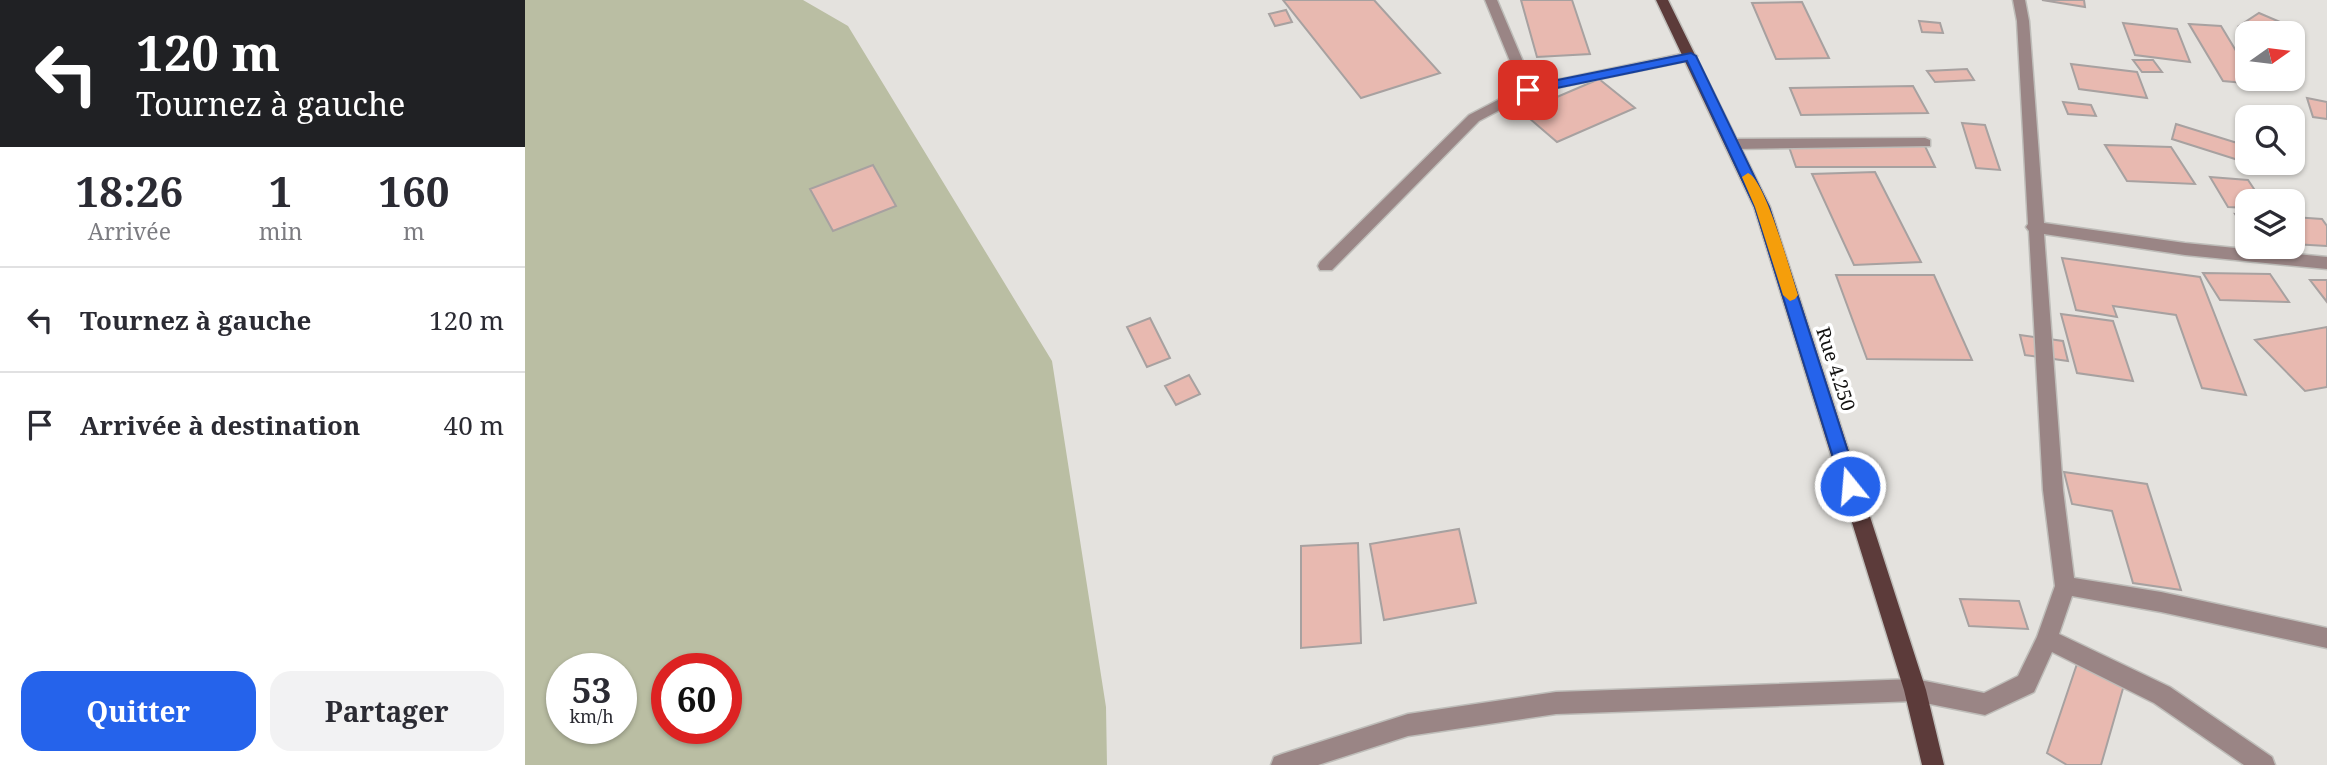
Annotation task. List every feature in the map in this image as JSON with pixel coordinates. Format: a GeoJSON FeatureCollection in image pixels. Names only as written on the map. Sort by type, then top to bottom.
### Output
{"type":"FeatureCollection","features":[{"type":"Feature","properties":{"kind":"main road","name":"Rue 4.250"},"geometry":{"type":"LineString","coordinates":[[1662,0],[1762,207],[1915,690],[1933,765]]}},
{"type":"Feature","properties":{"kind":"street"},"geometry":{"type":"LineString","coordinates":[[1490,0],[1528,90]]}},
{"type":"Feature","properties":{"kind":"street"},"geometry":{"type":"LineString","coordinates":[[1282,765],[1408,724],[1556,704],[1915,690],[1985,704],[2026,684],[2047,639],[2065,586],[2053,490],[2034,227],[2023,21],[2019,0]]}},
{"type":"Feature","properties":{"kind":"street"},"geometry":{"type":"LineString","coordinates":[[1326,266],[1474,118],[1528,90],[1691,56]]}},
{"type":"Feature","properties":{"kind":"street"},"geometry":{"type":"LineString","coordinates":[[1733,144],[1925,143]]}},
{"type":"Feature","properties":{"kind":"street"},"geometry":{"type":"LineString","coordinates":[[2034,227],[2185,249],[2327,263]]}},
{"type":"Feature","properties":{"kind":"street"},"geometry":{"type":"LineString","coordinates":[[2065,586],[2161,602],[2327,638]]}},
{"type":"Feature","properties":{"kind":"street"},"geometry":{"type":"LineString","coordinates":[[2047,639],[2162,695],[2264,765]]}},
{"type":"Feature","properties":{"kind":"green space"},"geometry":{"type":"Polygon","coordinates":[[[525,0],[803,0],[848,26],[1052,361],[1106,707],[1107,765],[525,765],[525,0]]]}},
{"type":"Feature","properties":{"kind":"building"},"geometry":{"type":"Polygon","coordinates":[[[1283,0],[1374,0],[1440,73],[1361,98],[1283,0]]]}},
{"type":"Feature","properties":{"kind":"building"},"geometry":{"type":"Polygon","coordinates":[[[1521,0],[1572,0],[1590,54],[1537,57],[1521,0]]]}},
{"type":"Feature","properties":{"kind":"building"},"geometry":{"type":"Polygon","coordinates":[[[2042,0],[2084,0],[2085,7],[2042,0]]]}},
{"type":"Feature","properties":{"kind":"building"},"geometry":{"type":"Polygon","coordinates":[[[1802,2],[1829,58],[1776,59],[1752,3],[1802,2]]]}},
{"type":"Feature","properties":{"kind":"building"},"geometry":{"type":"Polygon","coordinates":[[[1286,10],[1292,22],[1275,26],[1269,14],[1286,10]]]}},
{"type":"Feature","properties":{"kind":"building"},"geometry":{"type":"Polygon","coordinates":[[[2259,13],[2278,21],[2247,21],[2259,13]]]}},
{"type":"Feature","properties":{"kind":"building"},"geometry":{"type":"Polygon","coordinates":[[[1919,21],[1940,23],[1943,33],[1922,32],[1919,21]]]}},
{"type":"Feature","properties":{"kind":"building"},"geometry":{"type":"Polygon","coordinates":[[[2123,23],[2177,29],[2190,62],[2135,55],[2123,23]]]}},
{"type":"Feature","properties":{"kind":"building"},"geometry":{"type":"Polygon","coordinates":[[[2189,24],[2221,26],[2235,49],[2235,82],[2223,81],[2189,24]]]}},
{"type":"Feature","properties":{"kind":"building"},"geometry":{"type":"Polygon","coordinates":[[[2133,60],[2153,60],[2162,72],[2142,72],[2133,60]]]}},
{"type":"Feature","properties":{"kind":"building"},"geometry":{"type":"Polygon","coordinates":[[[2071,64],[2137,72],[2147,98],[2079,89],[2071,64]]]}},
{"type":"Feature","properties":{"kind":"building"},"geometry":{"type":"Polygon","coordinates":[[[1967,69],[1974,80],[1935,82],[1927,71],[1967,69]]]}},
{"type":"Feature","properties":{"kind":"building"},"geometry":{"type":"Polygon","coordinates":[[[1599,79],[1635,108],[1557,142],[1522,112],[1599,79]]]}},
{"type":"Feature","properties":{"kind":"building"},"geometry":{"type":"Polygon","coordinates":[[[1913,86],[1928,113],[1801,115],[1790,88],[1913,86]]]}},
{"type":"Feature","properties":{"kind":"building"},"geometry":{"type":"Polygon","coordinates":[[[2307,98],[2327,102],[2327,119],[2313,117],[2307,98]]]}},
{"type":"Feature","properties":{"kind":"building"},"geometry":{"type":"Polygon","coordinates":[[[2063,102],[2091,105],[2096,116],[2068,114],[2063,102]]]}},
{"type":"Feature","properties":{"kind":"building"},"geometry":{"type":"Polygon","coordinates":[[[1962,123],[1985,125],[2000,170],[1976,168],[1962,123]]]}},
{"type":"Feature","properties":{"kind":"building"},"geometry":{"type":"Polygon","coordinates":[[[2176,124],[2235,142],[2235,159],[2172,139],[2176,124]]]}},
{"type":"Feature","properties":{"kind":"building"},"geometry":{"type":"Polygon","coordinates":[[[1788,144],[1924,144],[1935,167],[1796,167],[1788,144]]]}},
{"type":"Feature","properties":{"kind":"building"},"geometry":{"type":"Polygon","coordinates":[[[2105,145],[2171,147],[2195,184],[2127,181],[2105,145]]]}},
{"type":"Feature","properties":{"kind":"building"},"geometry":{"type":"Polygon","coordinates":[[[873,165],[896,206],[833,231],[810,189],[873,165]]]}},
{"type":"Feature","properties":{"kind":"building"},"geometry":{"type":"Polygon","coordinates":[[[1875,172],[1921,262],[1854,265],[1812,174],[1875,172]]]}},
{"type":"Feature","properties":{"kind":"building"},"geometry":{"type":"Polygon","coordinates":[[[2210,177],[2248,180],[2254,189],[2235,189],[2235,207],[2228,207],[2210,177]]]}},
{"type":"Feature","properties":{"kind":"building"},"geometry":{"type":"Polygon","coordinates":[[[2305,218],[2322,219],[2327,226],[2327,246],[2305,245],[2305,218]]]}},
{"type":"Feature","properties":{"kind":"building"},"geometry":{"type":"Polygon","coordinates":[[[2062,258],[2200,277],[2246,395],[2202,388],[2176,315],[2113,306],[2117,317],[2076,310],[2062,258]]]}},
{"type":"Feature","properties":{"kind":"building"},"geometry":{"type":"Polygon","coordinates":[[[2203,273],[2270,274],[2289,302],[2220,300],[2203,273]]]}},
{"type":"Feature","properties":{"kind":"building"},"geometry":{"type":"Polygon","coordinates":[[[1836,275],[1934,275],[1972,360],[1867,359],[1836,275]]]}},
{"type":"Feature","properties":{"kind":"building"},"geometry":{"type":"Polygon","coordinates":[[[2310,280],[2327,280],[2327,302],[2310,280]]]}},
{"type":"Feature","properties":{"kind":"building"},"geometry":{"type":"Polygon","coordinates":[[[2061,314],[2113,321],[2133,381],[2077,373],[2061,314]]]}},
{"type":"Feature","properties":{"kind":"building"},"geometry":{"type":"Polygon","coordinates":[[[1150,318],[1170,358],[1147,367],[1127,327],[1150,318]]]}},
{"type":"Feature","properties":{"kind":"building"},"geometry":{"type":"Polygon","coordinates":[[[2327,327],[2327,387],[2305,391],[2255,340],[2327,327]]]}},
{"type":"Feature","properties":{"kind":"building"},"geometry":{"type":"Polygon","coordinates":[[[2020,335],[2063,341],[2068,361],[2025,355],[2020,335]]]}},
{"type":"Feature","properties":{"kind":"building"},"geometry":{"type":"Polygon","coordinates":[[[1189,375],[1200,394],[1176,405],[1165,386],[1189,375]]]}},
{"type":"Feature","properties":{"kind":"building"},"geometry":{"type":"Polygon","coordinates":[[[2064,472],[2147,484],[2181,590],[2133,583],[2112,511],[2072,504],[2064,472]]]}},
{"type":"Feature","properties":{"kind":"building"},"geometry":{"type":"Polygon","coordinates":[[[1459,529],[1476,603],[1384,620],[1370,544],[1459,529]]]}},
{"type":"Feature","properties":{"kind":"building"},"geometry":{"type":"Polygon","coordinates":[[[1358,543],[1361,643],[1301,648],[1301,546],[1358,543]]]}},
{"type":"Feature","properties":{"kind":"building"},"geometry":{"type":"Polygon","coordinates":[[[1960,599],[2019,601],[2028,629],[1969,626],[1960,599]]]}},
{"type":"Feature","properties":{"kind":"building"},"geometry":{"type":"Polygon","coordinates":[[[2081,652],[2126,678],[2101,765],[2067,765],[2047,753],[2081,652]]]}},
{"type":"Feature","properties":{"kind":"slow traffic"},"geometry":{"type":"LineString","coordinates":[[1748,177],[1762,207],[1790,295]]}},
{"type":"Feature","properties":{"kind":"route"},"geometry":{"type":"LineString","coordinates":[[1528,90],[1691,56],[1762,207],[1850,486]]}}]}
